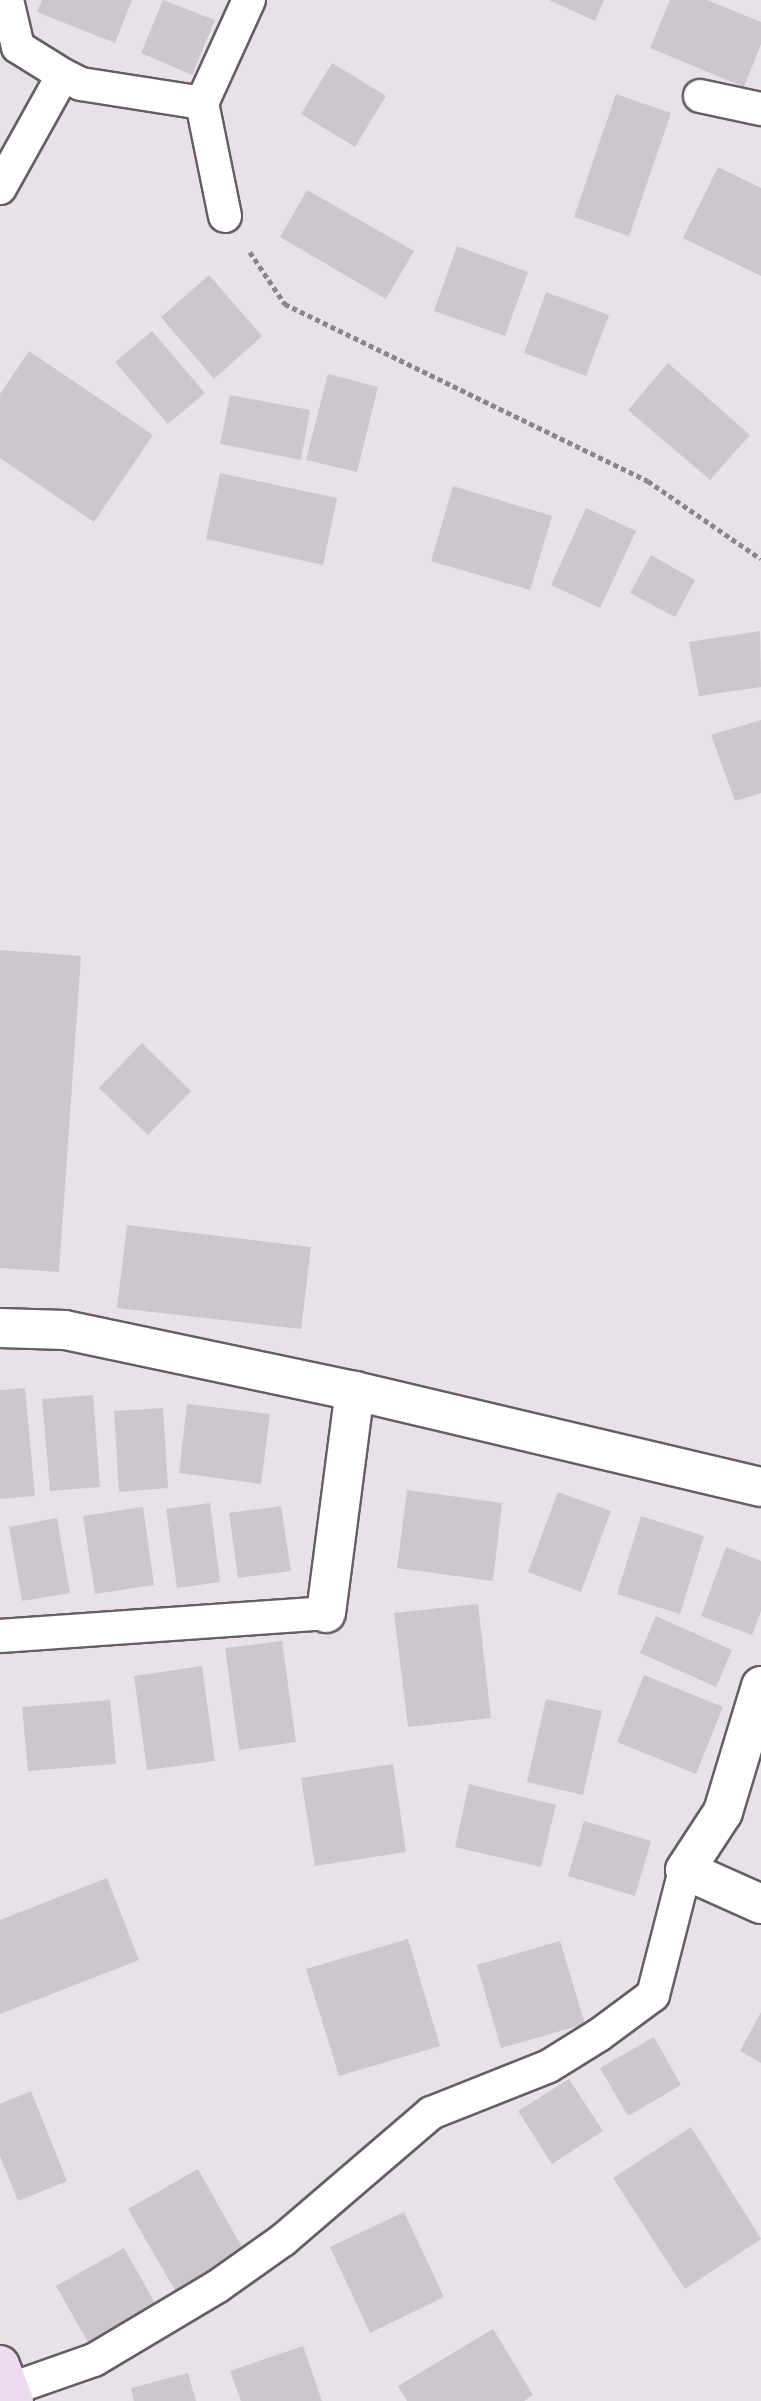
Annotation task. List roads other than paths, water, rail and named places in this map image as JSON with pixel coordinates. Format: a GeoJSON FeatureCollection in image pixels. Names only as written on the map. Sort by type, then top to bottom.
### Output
{"type":"FeatureCollection","features":[{"type":"Feature","properties":{"kind":"street"},"geometry":{"type":"LineString","coordinates":[[0,1328],[65,1330],[355,1391],[761,1487]]}},
{"type":"Feature","properties":{"kind":"street"},"geometry":{"type":"LineString","coordinates":[[326,1613],[355,1391]]}},
{"type":"Feature","properties":{"kind":"street"},"geometry":{"type":"LineString","coordinates":[[760,1691],[723,1812],[685,1870],[761,1904]]}},
{"type":"Feature","properties":{"kind":"lane"},"geometry":{"type":"LineString","coordinates":[[7,0],[18,47],[81,85],[202,103]]}},
{"type":"Feature","properties":{"kind":"lane"},"geometry":{"type":"LineString","coordinates":[[225,216],[202,103],[248,0]]}},
{"type":"Feature","properties":{"kind":"lane"},"geometry":{"type":"LineString","coordinates":[[0,188],[63,75]]}},
{"type":"Feature","properties":{"kind":"lane"},"geometry":{"type":"LineString","coordinates":[[700,96],[761,109]]}},
{"type":"Feature","properties":{"kind":"lane"},"geometry":{"type":"LineString","coordinates":[[0,1636],[326,1613]]}},
{"type":"Feature","properties":{"kind":"lane"},"geometry":{"type":"LineString","coordinates":[[8,2385],[94,2360],[218,2286],[283,2241],[431,2113],[549,2066],[599,2035],[653,1995],[685,1870]]}}]}
